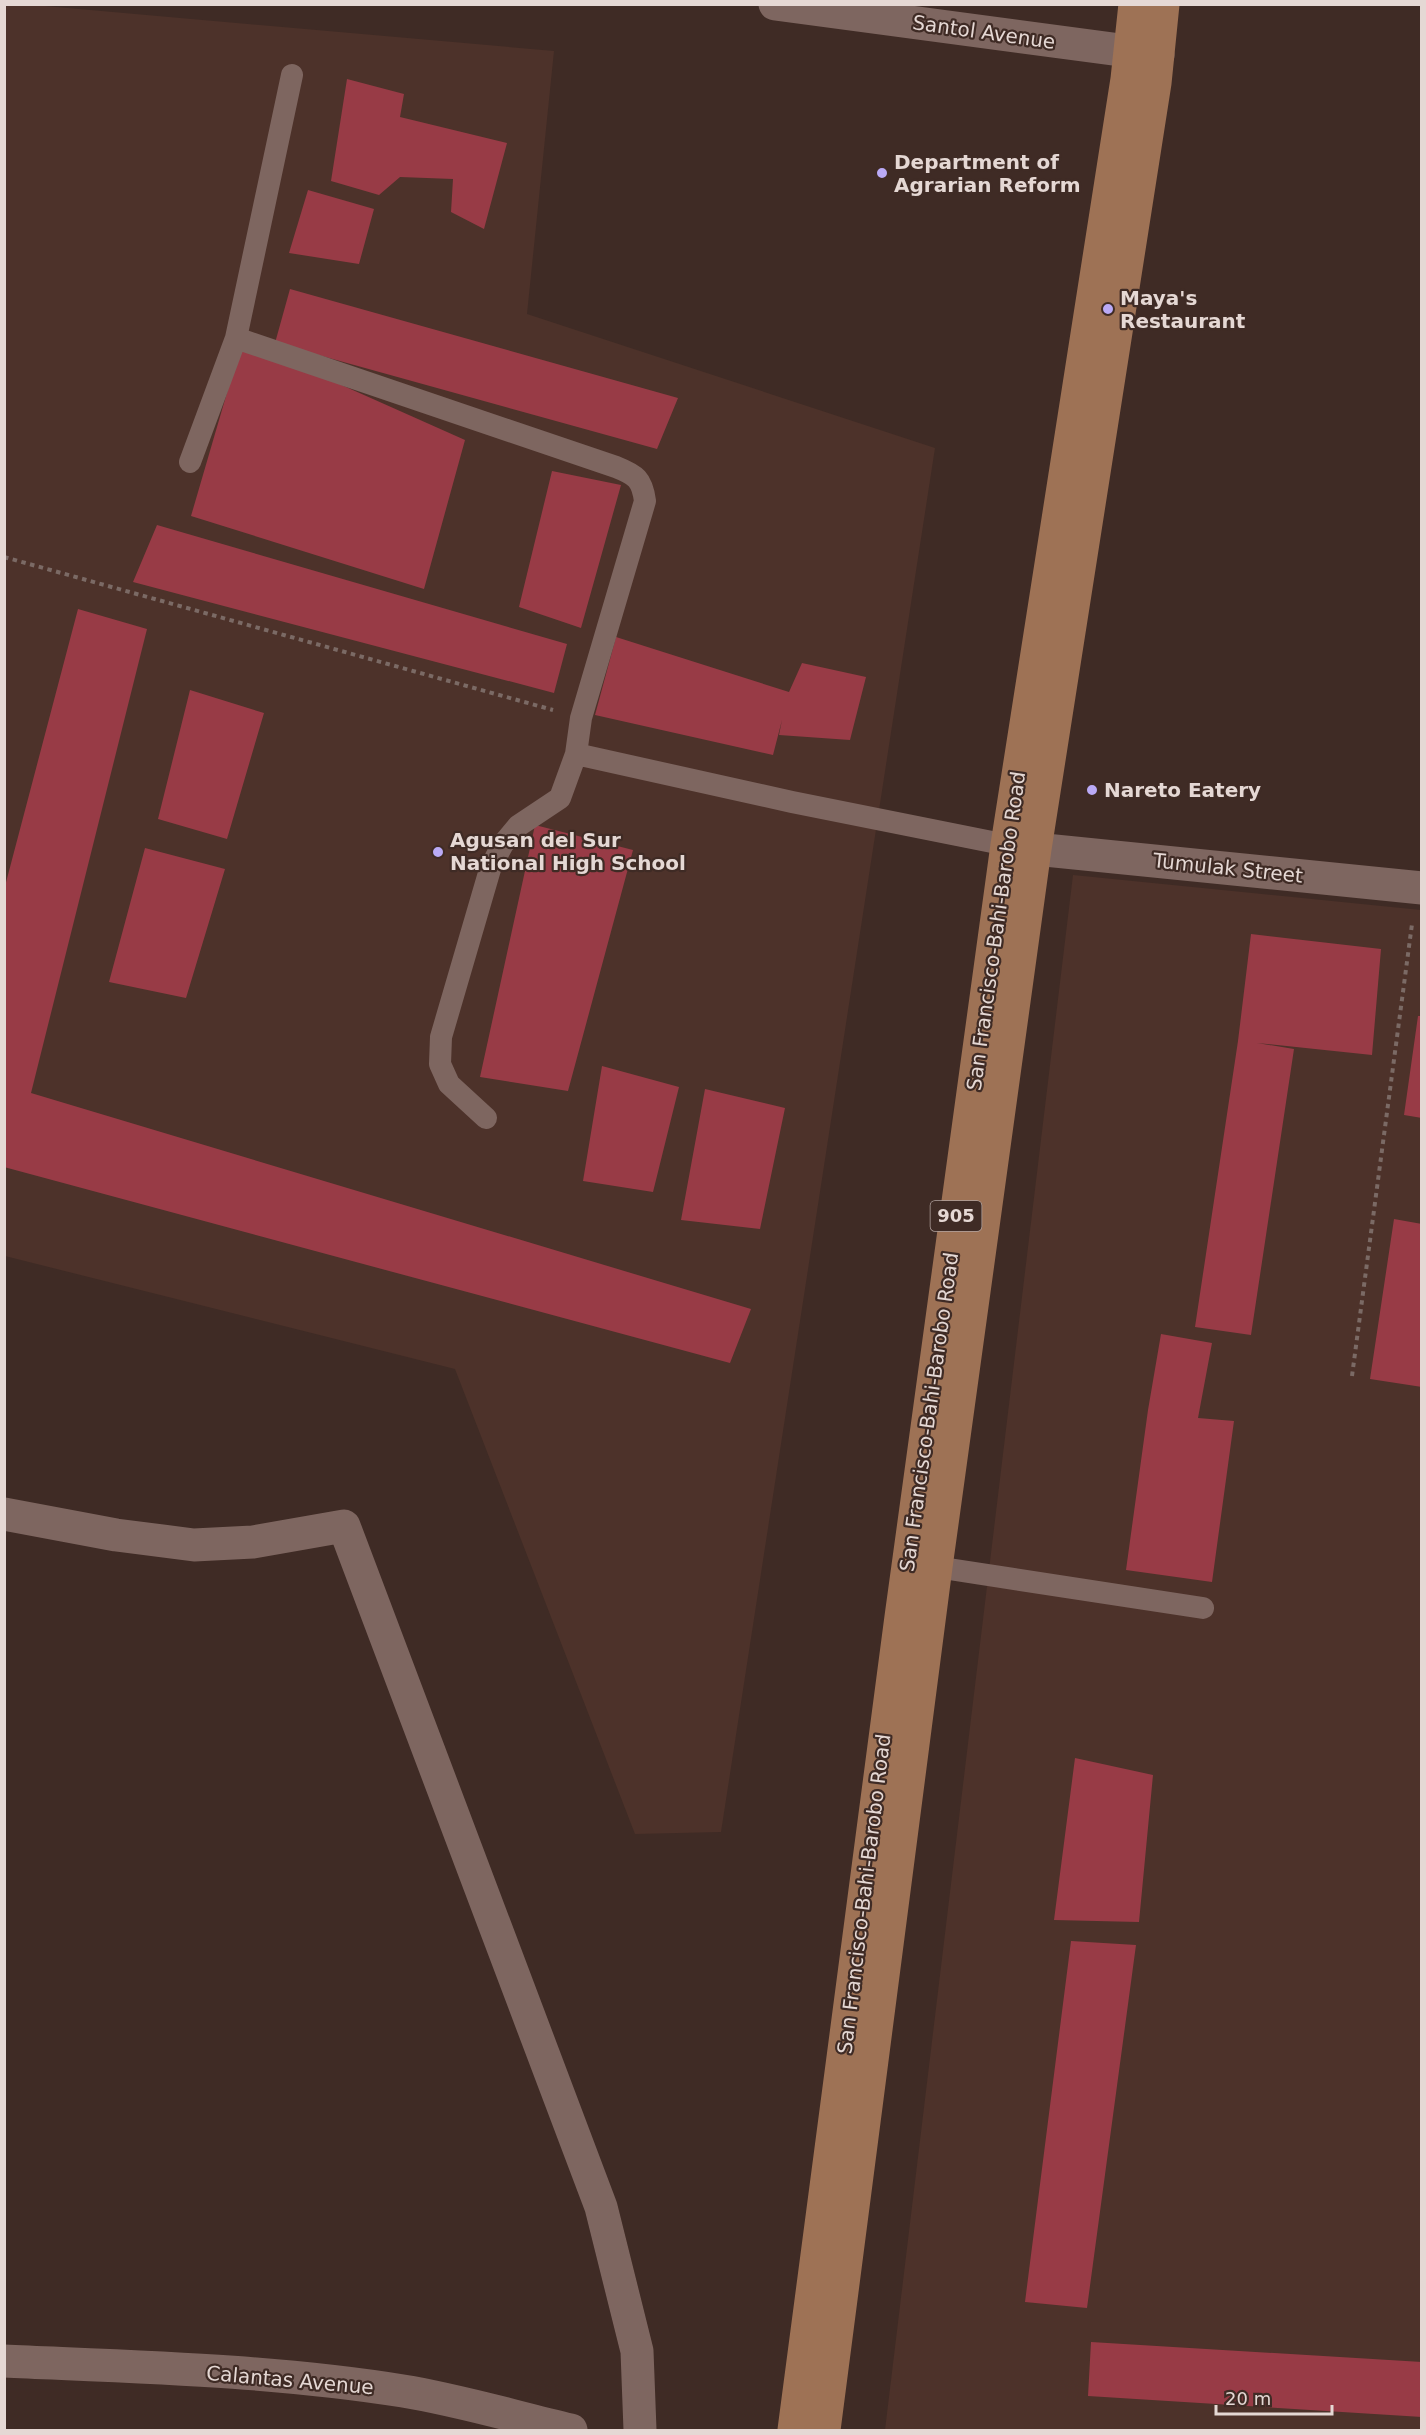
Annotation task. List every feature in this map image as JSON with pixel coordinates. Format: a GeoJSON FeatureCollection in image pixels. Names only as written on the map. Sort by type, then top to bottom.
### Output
{"type":"FeatureCollection","features":[{"type":"Feature","properties":{"kind":"main road","name":"San Francisco-Bahi-Barobo Road"},"geometry":{"type":"LineString","coordinates":[[1135,4],[1143,53]]}},
{"type":"Feature","properties":{"kind":"main road","name":"San Francisco-Bahi-Barobo Road"},"geometry":{"type":"LineString","coordinates":[[824,2430],[936,1567],[1021,847],[1123,103],[1163,4]]}},
{"type":"Feature","properties":{"kind":"main road","name":"San Francisco-Bahi-Barobo Road"},"geometry":{"type":"LineString","coordinates":[[794,2430],[905,1585],[1021,847]]}},
{"type":"Feature","properties":{"kind":"street","name":"Santol Avenue"},"geometry":{"type":"LineString","coordinates":[[775,4],[1143,53]]}},
{"type":"Feature","properties":{"kind":"street","name":"Tumulak Street"},"geometry":{"type":"LineString","coordinates":[[1021,847],[1419,888]]}},
{"type":"Feature","properties":{"kind":"street"},"geometry":{"type":"LineString","coordinates":[[4,1514],[116,1535],[194,1545],[253,1542],[344,1526],[601,2207],[637,2351],[640,2430]]}},
{"type":"Feature","properties":{"kind":"street","name":"Calantas Avenue"},"geometry":{"type":"LineString","coordinates":[[4,2361],[229,2373],[404,2391],[571,2430]]}},
{"type":"Feature","properties":{"kind":"lane"},"geometry":{"type":"LineString","coordinates":[[190,462],[236,338],[292,75]]}},
{"type":"Feature","properties":{"kind":"lane"},"geometry":{"type":"LineString","coordinates":[[236,338],[632,473],[643,485],[645,501],[581,718],[576,754],[560,798],[518,826],[503,844],[491,866],[441,1037],[440,1064],[449,1084],[486,1118]]}},
{"type":"Feature","properties":{"kind":"lane"},"geometry":{"type":"LineString","coordinates":[[576,754],[792,802],[1021,847]]}},
{"type":"Feature","properties":{"kind":"lane"},"geometry":{"type":"LineString","coordinates":[[936,1567],[1203,1608]]}},
{"type":"Feature","properties":{"kind":"path"},"geometry":{"type":"LineString","coordinates":[[4,557],[581,718]]}},
{"type":"Feature","properties":{"kind":"path"},"geometry":{"type":"LineString","coordinates":[[1352,1376],[1419,888]]}},
{"type":"Feature","properties":{"kind":"shaded area","name":"Agusan del Sur National High School"},"geometry":{"type":"Polygon","coordinates":[[[5,5],[34,5],[554,51],[527,314],[935,448],[721,1832],[635,1834],[455,1369],[5,1256],[5,5]]]}},
{"type":"Feature","properties":{"kind":"shaded area"},"geometry":{"type":"Polygon","coordinates":[[[1073,875],[1421,910],[1421,2430],[885,2430],[1073,875]]]}},
{"type":"Feature","properties":{"kind":"building"},"geometry":{"type":"Polygon","coordinates":[[[347,79],[404,94],[400,117],[507,143],[484,229],[451,212],[453,179],[400,177],[379,195],[331,181],[347,79]]]}},
{"type":"Feature","properties":{"kind":"building"},"geometry":{"type":"Polygon","coordinates":[[[308,190],[374,209],[359,264],[289,253],[308,190]]]}},
{"type":"Feature","properties":{"kind":"building"},"geometry":{"type":"Polygon","coordinates":[[[290,289],[678,398],[657,449],[275,343],[290,289]]]}},
{"type":"Feature","properties":{"kind":"building"},"geometry":{"type":"Polygon","coordinates":[[[236,338],[465,440],[424,589],[191,516],[231,379],[236,338]]]}},
{"type":"Feature","properties":{"kind":"building"},"geometry":{"type":"Polygon","coordinates":[[[552,471],[621,485],[581,628],[519,607],[552,471]]]}},
{"type":"Feature","properties":{"kind":"building"},"geometry":{"type":"Polygon","coordinates":[[[157,525],[567,644],[554,693],[133,582],[157,525]]]}},
{"type":"Feature","properties":{"kind":"building"},"geometry":{"type":"Polygon","coordinates":[[[78,609],[147,629],[31,1093],[751,1309],[730,1363],[4,1167],[4,890],[78,609]]]}},
{"type":"Feature","properties":{"kind":"building"},"geometry":{"type":"Polygon","coordinates":[[[616,637],[789,692],[802,663],[866,677],[850,740],[779,735],[782,720],[773,755],[595,715],[616,637]]]}},
{"type":"Feature","properties":{"kind":"building"},"geometry":{"type":"Polygon","coordinates":[[[190,690],[264,713],[227,839],[158,819],[190,690]]]}},
{"type":"Feature","properties":{"kind":"building"},"geometry":{"type":"Polygon","coordinates":[[[535,825],[633,850],[568,1091],[480,1077],[535,825]]]}},
{"type":"Feature","properties":{"kind":"building"},"geometry":{"type":"Polygon","coordinates":[[[145,848],[225,869],[186,998],[109,982],[145,848]]]}},
{"type":"Feature","properties":{"kind":"building"},"geometry":{"type":"Polygon","coordinates":[[[1251,934],[1381,949],[1372,1055],[1257,1043],[1294,1049],[1251,1335],[1195,1327],[1238,1041],[1251,934]]]}},
{"type":"Feature","properties":{"kind":"building"},"geometry":{"type":"Polygon","coordinates":[[[1418,1016],[1422,1016],[1422,1118],[1404,1115],[1418,1016]]]}},
{"type":"Feature","properties":{"kind":"building"},"geometry":{"type":"Polygon","coordinates":[[[602,1066],[679,1087],[653,1192],[583,1181],[602,1066]]]}},
{"type":"Feature","properties":{"kind":"building"},"geometry":{"type":"Polygon","coordinates":[[[705,1089],[785,1108],[760,1229],[681,1220],[705,1089]]]}},
{"type":"Feature","properties":{"kind":"building"},"geometry":{"type":"Polygon","coordinates":[[[1394,1219],[1422,1224],[1422,1387],[1370,1379],[1394,1219]]]}},
{"type":"Feature","properties":{"kind":"building"},"geometry":{"type":"Polygon","coordinates":[[[1161,1334],[1212,1343],[1198,1418],[1234,1421],[1212,1582],[1126,1570],[1161,1334]]]}},
{"type":"Feature","properties":{"kind":"building"},"geometry":{"type":"Polygon","coordinates":[[[1075,1758],[1153,1775],[1139,1922],[1054,1920],[1075,1758]]]}},
{"type":"Feature","properties":{"kind":"building"},"geometry":{"type":"Polygon","coordinates":[[[1071,1941],[1136,1945],[1087,2308],[1025,2302],[1071,1941]]]}},
{"type":"Feature","properties":{"kind":"building"},"geometry":{"type":"Polygon","coordinates":[[[1091,2342],[1422,2362],[1422,2417],[1088,2396],[1091,2342]]]}},
{"type":"Feature","properties":{"kind":"place","name":"Department of Agrarian Reform"},"geometry":{"type":"Point","coordinates":[882,173]}},
{"type":"Feature","properties":{"kind":"place","name":"Maya's Restaurant"},"geometry":{"type":"Point","coordinates":[1108,309]}},
{"type":"Feature","properties":{"kind":"place","name":"Nareto Eatery"},"geometry":{"type":"Point","coordinates":[1092,790]}},
{"type":"Feature","properties":{"kind":"place","name":"Agusan del Sur National High School"},"geometry":{"type":"Point","coordinates":[438,852]}}]}
